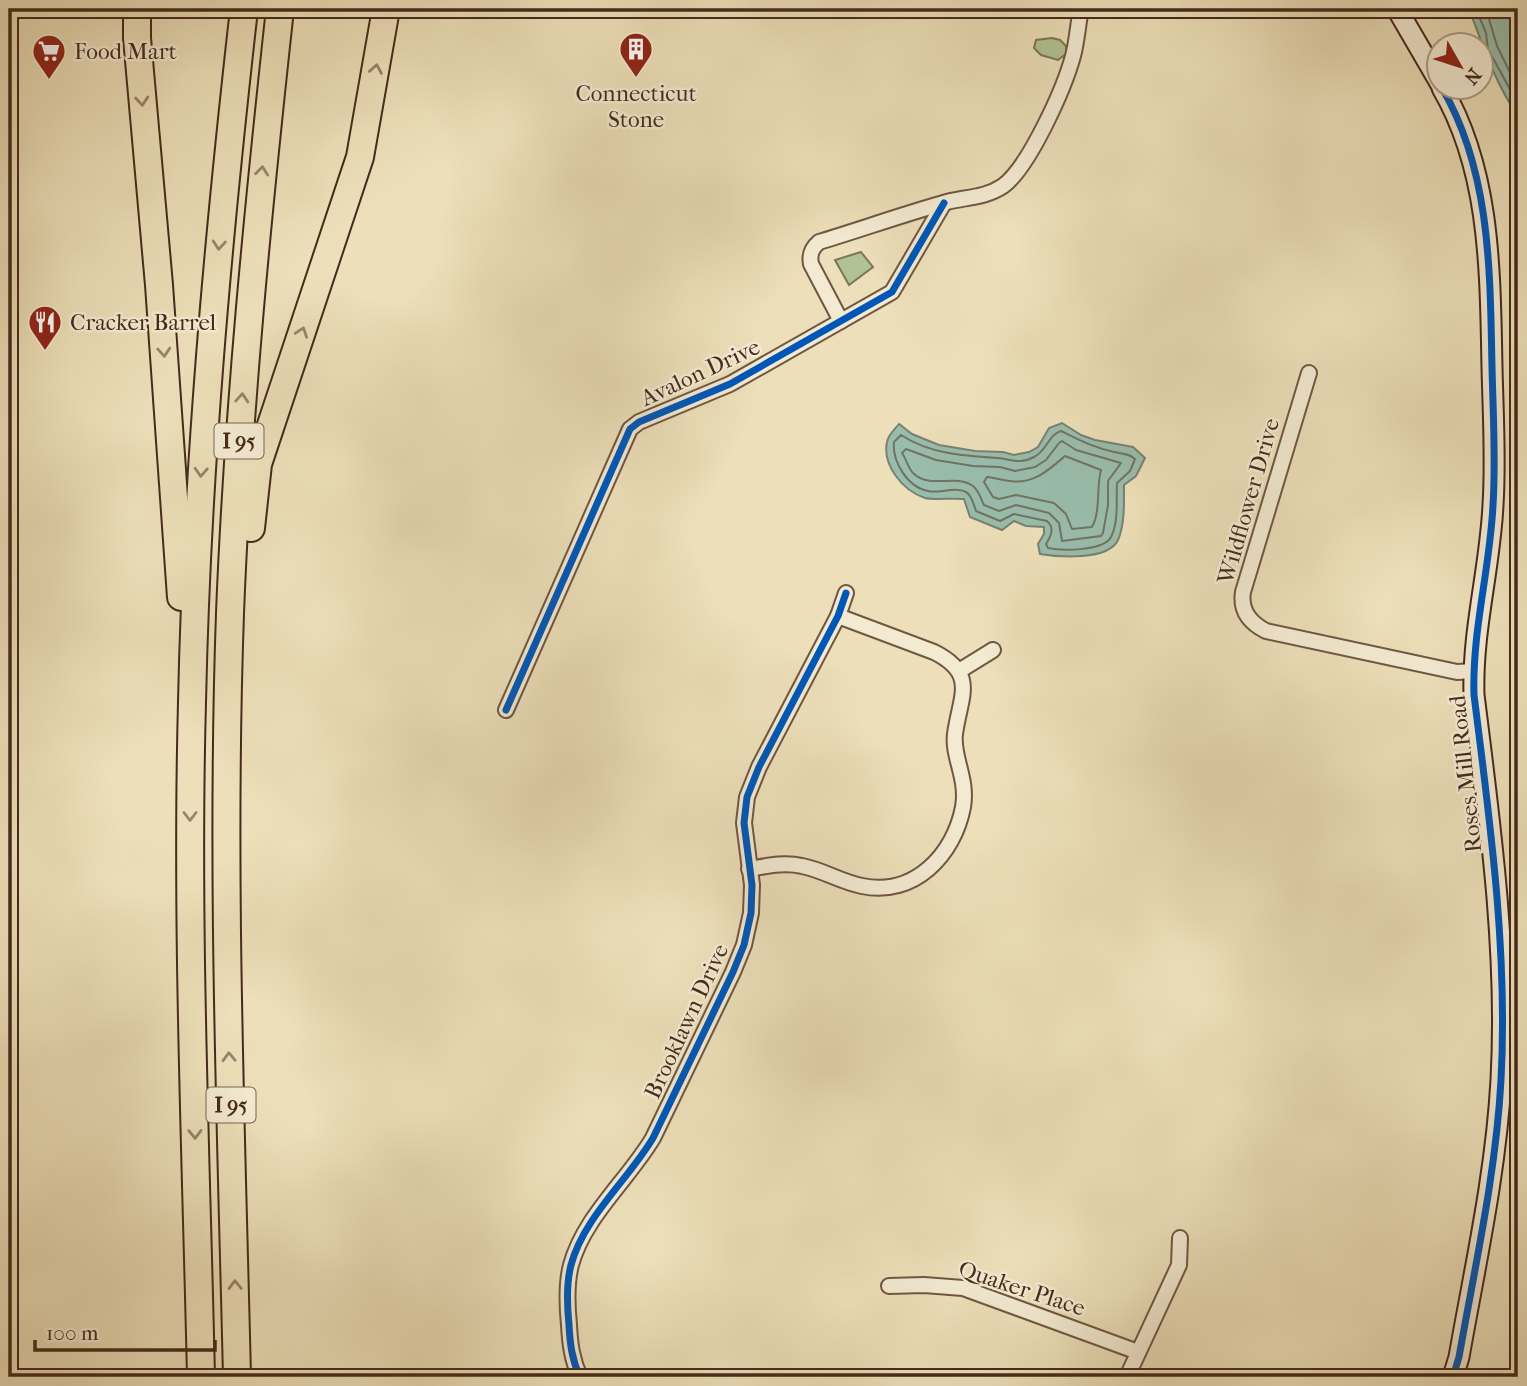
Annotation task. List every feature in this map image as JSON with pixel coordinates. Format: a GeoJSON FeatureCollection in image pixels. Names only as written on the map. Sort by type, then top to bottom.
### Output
{"type":"FeatureCollection","features":[{"type":"Feature","properties":{"kind":"highway"},"geometry":{"type":"LineString","coordinates":[[137,9],[136,38],[159,285],[191,748]]}},
{"type":"Feature","properties":{"kind":"highway","name":"I 95"},"geometry":{"type":"LineString","coordinates":[[201,1377],[192,979],[191,748],[196,571],[217,265],[244,9]]}},
{"type":"Feature","properties":{"kind":"highway","name":"I 95"},"geometry":{"type":"LineString","coordinates":[[237,1377],[228,1019],[226,833],[229,646],[236,494],[253,264],[280,9]]}},
{"type":"Feature","properties":{"kind":"highway"},"geometry":{"type":"LineString","coordinates":[[226,833],[252,506],[258,464],[360,157],[386,9]]}},
{"type":"Feature","properties":{"kind":"street"},"geometry":{"type":"LineString","coordinates":[[841,321],[811,264],[810,257],[815,246],[820,242],[944,203],[992,192],[1012,179],[1024,163],[1065,79],[1073,56],[1081,9]]}},
{"type":"Feature","properties":{"kind":"street"},"geometry":{"type":"LineString","coordinates":[[1396,9],[1426,59]]}},
{"type":"Feature","properties":{"kind":"street","name":"Roses Mill Road"},"geometry":{"type":"LineString","coordinates":[[1450,102],[1472,158],[1484,216],[1490,301],[1493,507],[1476,626],[1474,695],[1498,906],[1501,1078],[1496,1149],[1459,1357],[1453,1377]]}},
{"type":"Feature","properties":{"kind":"street","name":"Avalon Drive"},"geometry":{"type":"LineString","coordinates":[[506,710],[630,429],[639,422],[730,384],[892,292],[944,203]]}},
{"type":"Feature","properties":{"kind":"street","name":"Wildflower Drive"},"geometry":{"type":"LineString","coordinates":[[1309,373],[1243,593],[1242,603],[1246,614],[1266,631],[1457,672],[1474,671]]}},
{"type":"Feature","properties":{"kind":"street","name":"Brooklawn Drive"},"geometry":{"type":"LineString","coordinates":[[580,1377],[572,1359],[567,1306],[571,1264],[580,1242],[598,1214],[653,1138],[733,972],[744,945],[751,914],[752,885],[744,810],[752,785],[838,616],[846,593]]}},
{"type":"Feature","properties":{"kind":"street"},"geometry":{"type":"LineString","coordinates":[[749,869],[785,864],[802,866],[825,872],[846,882],[876,888],[902,884],[929,870],[949,845],[963,804],[963,776],[955,745],[964,698],[963,679],[959,671],[934,652],[838,616]]}},
{"type":"Feature","properties":{"kind":"street"},"geometry":{"type":"LineString","coordinates":[[959,671],[993,650]]}},
{"type":"Feature","properties":{"kind":"street"},"geometry":{"type":"LineString","coordinates":[[1127,1377],[1179,1265],[1180,1238]]}},
{"type":"Feature","properties":{"kind":"street","name":"Quaker Place"},"geometry":{"type":"LineString","coordinates":[[889,1286],[963,1288],[1138,1352]]}},
{"type":"Feature","properties":{"kind":"shaded area"},"geometry":{"type":"Polygon","coordinates":[[[1036,40],[1060,40],[1066,46],[1066,54],[1058,60],[1041,55],[1034,48],[1036,40]]]}},
{"type":"Feature","properties":{"kind":"shaded area"},"geometry":{"type":"Polygon","coordinates":[[[861,252],[873,267],[849,285],[835,260],[861,252]]]}},
{"type":"Feature","properties":{"kind":"water"},"geometry":{"type":"Polygon","coordinates":[[[1469,9],[1518,9],[1518,116],[1496,77],[1496,32],[1478,32],[1469,9]]]}},
{"type":"Feature","properties":{"kind":"water"},"geometry":{"type":"Polygon","coordinates":[[[1062,423],[1095,440],[1133,447],[1145,458],[1136,476],[1124,485],[1123,520],[1118,540],[1113,547],[1094,554],[1040,554],[1038,544],[1044,534],[1044,527],[1026,526],[1014,521],[1002,530],[970,517],[964,499],[928,499],[917,495],[896,476],[886,451],[888,439],[899,424],[912,434],[939,445],[1014,455],[1038,447],[1049,428],[1062,423]]]}},
{"type":"Feature","properties":{"kind":"cycle path"},"geometry":{"type":"LineString","coordinates":[[1449,102],[1470,154],[1479,188],[1488,259],[1494,488],[1476,647],[1474,695],[1496,887],[1503,1032],[1490,1185],[1459,1357],[1453,1377]]}},
{"type":"Feature","properties":{"kind":"cycle path"},"geometry":{"type":"LineString","coordinates":[[506,710],[630,429],[639,422],[730,384],[892,292],[944,203]]}},
{"type":"Feature","properties":{"kind":"cycle path"},"geometry":{"type":"LineString","coordinates":[[580,1377],[573,1358],[567,1295],[571,1265],[577,1247],[596,1215],[653,1138],[733,972],[744,945],[751,913],[752,885],[744,823],[747,797],[759,767],[838,616],[846,593]]}},
{"type":"Feature","properties":{"kind":"place","name":"Connecticut Stone"},"geometry":{"type":"Point","coordinates":[636,79]}},
{"type":"Feature","properties":{"kind":"place","name":"Food Mart"},"geometry":{"type":"Point","coordinates":[49,81]}},
{"type":"Feature","properties":{"kind":"place","name":"Cracker Barrel"},"geometry":{"type":"Point","coordinates":[45,352]}}]}
